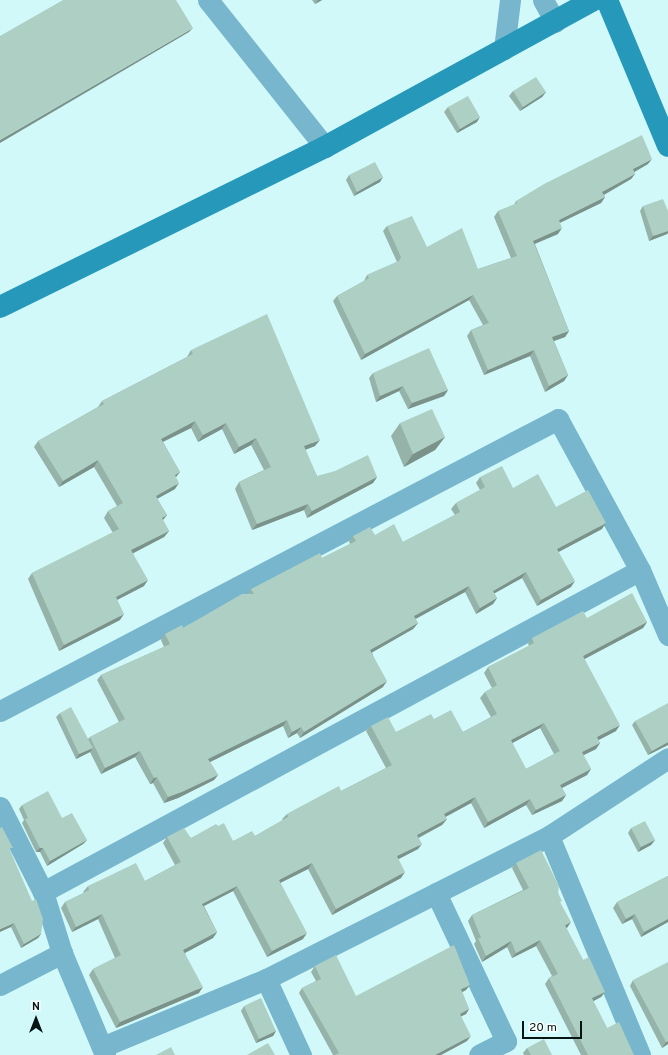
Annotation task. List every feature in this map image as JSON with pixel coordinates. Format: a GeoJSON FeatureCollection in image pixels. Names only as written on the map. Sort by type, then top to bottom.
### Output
{"type":"FeatureCollection","features":[{"type":"Feature","properties":{"kind":"main road"},"geometry":{"type":"LineString","coordinates":[[0,307],[325,147],[593,0]]}},
{"type":"Feature","properties":{"kind":"main road"},"geometry":{"type":"LineString","coordinates":[[606,0],[668,146]]}},
{"type":"Feature","properties":{"kind":"street"},"geometry":{"type":"LineString","coordinates":[[208,0],[325,147]]}},
{"type":"Feature","properties":{"kind":"street"},"geometry":{"type":"LineString","coordinates":[[504,49],[510,0]]}},
{"type":"Feature","properties":{"kind":"street"},"geometry":{"type":"LineString","coordinates":[[543,0],[555,22]]}},
{"type":"Feature","properties":{"kind":"street"},"geometry":{"type":"LineString","coordinates":[[0,711],[558,419],[640,570],[668,635]]}},
{"type":"Feature","properties":{"kind":"street"},"geometry":{"type":"LineString","coordinates":[[43,892],[640,570]]}},
{"type":"Feature","properties":{"kind":"street"},"geometry":{"type":"LineString","coordinates":[[0,808],[43,892],[62,953],[104,1051],[266,979],[549,836],[668,758]]}},
{"type":"Feature","properties":{"kind":"street"},"geometry":{"type":"LineString","coordinates":[[549,836],[640,1055]]}},
{"type":"Feature","properties":{"kind":"street"},"geometry":{"type":"LineString","coordinates":[[436,892],[506,1041],[479,1055]]}},
{"type":"Feature","properties":{"kind":"street"},"geometry":{"type":"LineString","coordinates":[[0,985],[62,953]]}},
{"type":"Feature","properties":{"kind":"street"},"geometry":{"type":"LineString","coordinates":[[266,979],[301,1055]]}},
{"type":"Feature","properties":{"kind":"building"},"geometry":{"type":"Polygon","coordinates":[[[63,0],[176,0],[193,28],[0,140],[0,36],[63,0]]]}},
{"type":"Feature","properties":{"kind":"building"},"geometry":{"type":"Polygon","coordinates":[[[536,77],[546,92],[523,107],[513,91],[536,77]]]}},
{"type":"Feature","properties":{"kind":"building"},"geometry":{"type":"Polygon","coordinates":[[[468,96],[480,117],[460,129],[448,107],[468,96]]]}},
{"type":"Feature","properties":{"kind":"building"},"geometry":{"type":"Polygon","coordinates":[[[642,135],[652,159],[633,169],[635,174],[602,192],[605,197],[559,220],[562,228],[533,241],[569,331],[552,337],[568,375],[549,386],[534,350],[488,370],[471,330],[489,323],[473,295],[365,354],[337,296],[369,278],[367,275],[399,261],[401,257],[387,226],[412,216],[427,247],[462,228],[478,269],[517,256],[498,211],[517,203],[516,201],[544,184],[642,135]]]}},
{"type":"Feature","properties":{"kind":"building"},"geometry":{"type":"Polygon","coordinates":[[[375,162],[383,177],[357,192],[349,175],[375,162]]]}},
{"type":"Feature","properties":{"kind":"building"},"geometry":{"type":"Polygon","coordinates":[[[663,199],[668,211],[668,231],[653,236],[643,206],[663,199]]]}},
{"type":"Feature","properties":{"kind":"building"},"geometry":{"type":"Polygon","coordinates":[[[267,314],[320,440],[304,446],[317,476],[335,471],[368,455],[377,477],[312,511],[308,504],[257,524],[239,482],[271,467],[256,438],[239,447],[226,423],[203,435],[195,421],[161,439],[180,472],[175,475],[179,483],[156,496],[167,515],[162,518],[169,531],[131,550],[148,580],[116,597],[124,614],[64,645],[32,573],[119,529],[108,511],[123,503],[98,460],[63,481],[38,441],[104,404],[102,401],[193,354],[191,350],[267,314]]]}},
{"type":"Feature","properties":{"kind":"building"},"geometry":{"type":"Polygon","coordinates":[[[429,348],[448,390],[412,403],[403,386],[380,396],[373,373],[429,348]]]}},
{"type":"Feature","properties":{"kind":"building"},"geometry":{"type":"Polygon","coordinates":[[[432,409],[445,437],[413,454],[400,423],[432,409]]]}},
{"type":"Feature","properties":{"kind":"building"},"geometry":{"type":"Polygon","coordinates":[[[502,466],[513,488],[538,474],[556,507],[588,490],[606,523],[557,549],[575,581],[541,600],[526,572],[493,591],[497,598],[480,608],[469,586],[414,616],[418,623],[370,650],[387,681],[304,732],[301,727],[292,732],[287,720],[208,759],[218,775],[182,792],[168,797],[157,777],[154,778],[140,751],[105,768],[90,737],[125,719],[101,675],[170,644],[165,634],[182,625],[183,628],[242,594],[254,594],[251,589],[320,553],[322,558],[356,541],[353,536],[370,527],[375,535],[394,524],[403,542],[460,512],[456,503],[485,487],[480,477],[502,466]]]}},
{"type":"Feature","properties":{"kind":"building"},"geometry":{"type":"Polygon","coordinates":[[[632,593],[647,622],[583,656],[620,725],[597,737],[600,743],[582,752],[591,769],[560,785],[566,795],[536,810],[530,799],[488,822],[475,797],[444,814],[447,819],[417,835],[422,844],[397,856],[405,872],[336,909],[312,863],[279,880],[307,933],[272,951],[237,886],[202,904],[217,932],[183,950],[203,987],[120,1022],[93,969],[121,955],[102,914],[76,927],[65,902],[89,890],[88,886],[136,863],[145,881],[181,862],[167,837],[184,828],[191,838],[216,824],[218,826],[224,823],[233,841],[252,831],[255,836],[288,817],[287,814],[339,786],[341,791],[392,765],[371,726],[388,717],[396,732],[431,714],[434,719],[451,710],[463,732],[497,714],[485,692],[497,685],[488,667],[534,643],[532,638],[583,611],[587,618],[632,593]],[[544,723],[511,740],[526,769],[560,751],[544,723]]]}},
{"type":"Feature","properties":{"kind":"building"},"geometry":{"type":"Polygon","coordinates":[[[668,703],[668,742],[652,751],[635,721],[668,703]]]}},
{"type":"Feature","properties":{"kind":"building"},"geometry":{"type":"Polygon","coordinates":[[[71,707],[93,748],[79,754],[60,713],[71,707]]]}},
{"type":"Feature","properties":{"kind":"building"},"geometry":{"type":"Polygon","coordinates":[[[48,791],[62,818],[72,813],[87,840],[50,861],[43,848],[40,848],[25,819],[28,818],[22,805],[48,791]]]}},
{"type":"Feature","properties":{"kind":"building"},"geometry":{"type":"Polygon","coordinates":[[[645,821],[655,840],[641,847],[631,828],[645,821]]]}},
{"type":"Feature","properties":{"kind":"building"},"geometry":{"type":"Polygon","coordinates":[[[2,827],[13,848],[9,848],[32,901],[36,899],[43,919],[41,934],[24,944],[14,923],[0,929],[0,828],[2,827]]]}},
{"type":"Feature","properties":{"kind":"building"},"geometry":{"type":"Polygon","coordinates":[[[541,850],[559,886],[558,893],[562,901],[560,902],[571,922],[565,925],[583,960],[589,957],[605,992],[592,998],[607,1028],[619,1022],[634,1055],[588,1055],[549,978],[558,974],[540,940],[516,953],[511,941],[486,956],[478,938],[481,938],[472,915],[529,888],[516,863],[541,850]]]}},
{"type":"Feature","properties":{"kind":"building"},"geometry":{"type":"Polygon","coordinates":[[[668,876],[668,919],[644,932],[635,914],[626,919],[617,902],[668,876]]]}},
{"type":"Feature","properties":{"kind":"building"},"geometry":{"type":"Polygon","coordinates":[[[454,945],[470,985],[461,989],[469,1009],[460,1014],[471,1036],[435,1055],[335,1055],[339,1053],[302,988],[321,979],[315,966],[336,955],[356,996],[454,945]]]}},
{"type":"Feature","properties":{"kind":"building"},"geometry":{"type":"Polygon","coordinates":[[[668,962],[668,1041],[666,1042],[633,980],[668,962]]]}},
{"type":"Feature","properties":{"kind":"building"},"geometry":{"type":"Polygon","coordinates":[[[261,998],[276,1031],[259,1039],[244,1006],[261,998]]]}},
{"type":"Feature","properties":{"kind":"building"},"geometry":{"type":"Polygon","coordinates":[[[544,1039],[552,1055],[531,1055],[527,1048],[544,1039]]]}},
{"type":"Feature","properties":{"kind":"building"},"geometry":{"type":"Polygon","coordinates":[[[268,1043],[275,1055],[247,1055],[268,1043]]]}},
{"type":"Feature","properties":{"kind":"building"},"geometry":{"type":"Polygon","coordinates":[[[171,1047],[175,1055],[156,1055],[171,1047]]]}}]}
